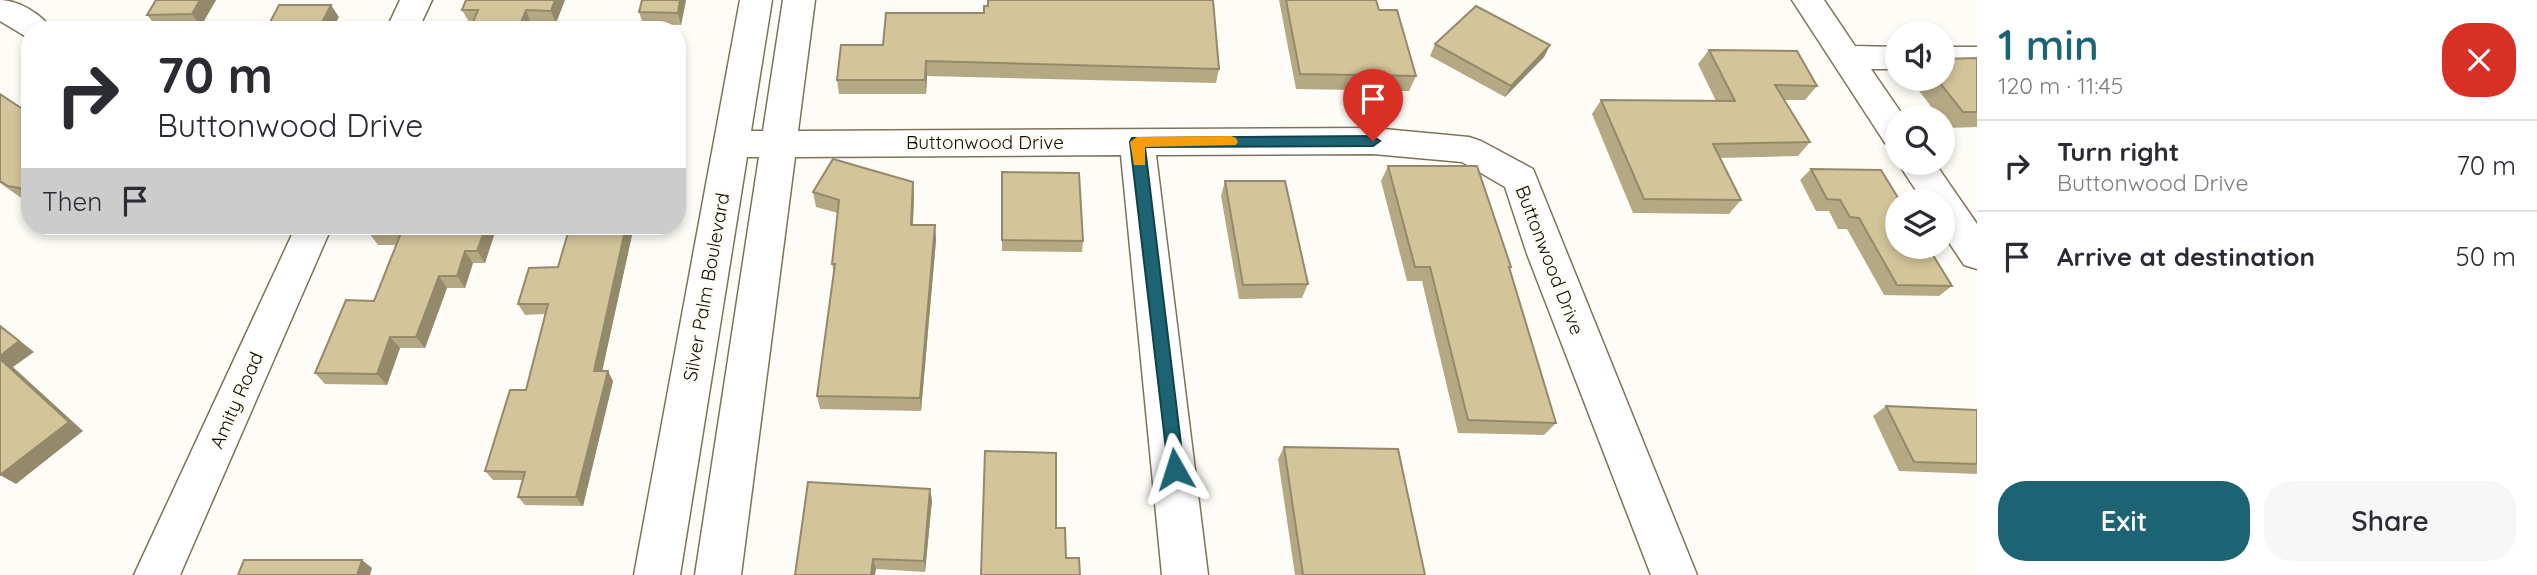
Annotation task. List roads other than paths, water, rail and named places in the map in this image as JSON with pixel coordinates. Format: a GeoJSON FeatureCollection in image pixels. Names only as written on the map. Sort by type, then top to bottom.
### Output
{"type":"FeatureCollection","features":[{"type":"Feature","properties":{"kind":"street"},"geometry":{"type":"LineString","coordinates":[[406,21],[416,0]]}},
{"type":"Feature","properties":{"kind":"street","name":"Silver Palm Boulevard"},"geometry":{"type":"LineString","coordinates":[[657,575],[756,0]]}},
{"type":"Feature","properties":{"kind":"street"},"geometry":{"type":"LineString","coordinates":[[718,575],[799,0]]}},
{"type":"Feature","properties":{"kind":"street"},"geometry":{"type":"LineString","coordinates":[[1808,0],[1885,116]]}},
{"type":"Feature","properties":{"kind":"street"},"geometry":{"type":"LineString","coordinates":[[0,6],[22,21]]}},
{"type":"Feature","properties":{"kind":"street"},"geometry":{"type":"LineString","coordinates":[[1846,57],[1885,58]]}},
{"type":"Feature","properties":{"kind":"street"},"geometry":{"type":"LineString","coordinates":[[1955,58],[1977,58]]}},
{"type":"Feature","properties":{"kind":"street","name":"Buttonwood Drive"},"geometry":{"type":"LineString","coordinates":[[731,144],[1373,141],[1469,150],[1520,179],[1546,254],[1674,575]]}},
{"type":"Feature","properties":{"kind":"street"},"geometry":{"type":"LineString","coordinates":[[1137,142],[1185,575]]}},
{"type":"Feature","properties":{"kind":"street"},"geometry":{"type":"LineString","coordinates":[[1955,221],[1977,254]]}},
{"type":"Feature","properties":{"kind":"street","name":"Amity Road"},"geometry":{"type":"LineString","coordinates":[[157,575],[310,235]]}}]}
